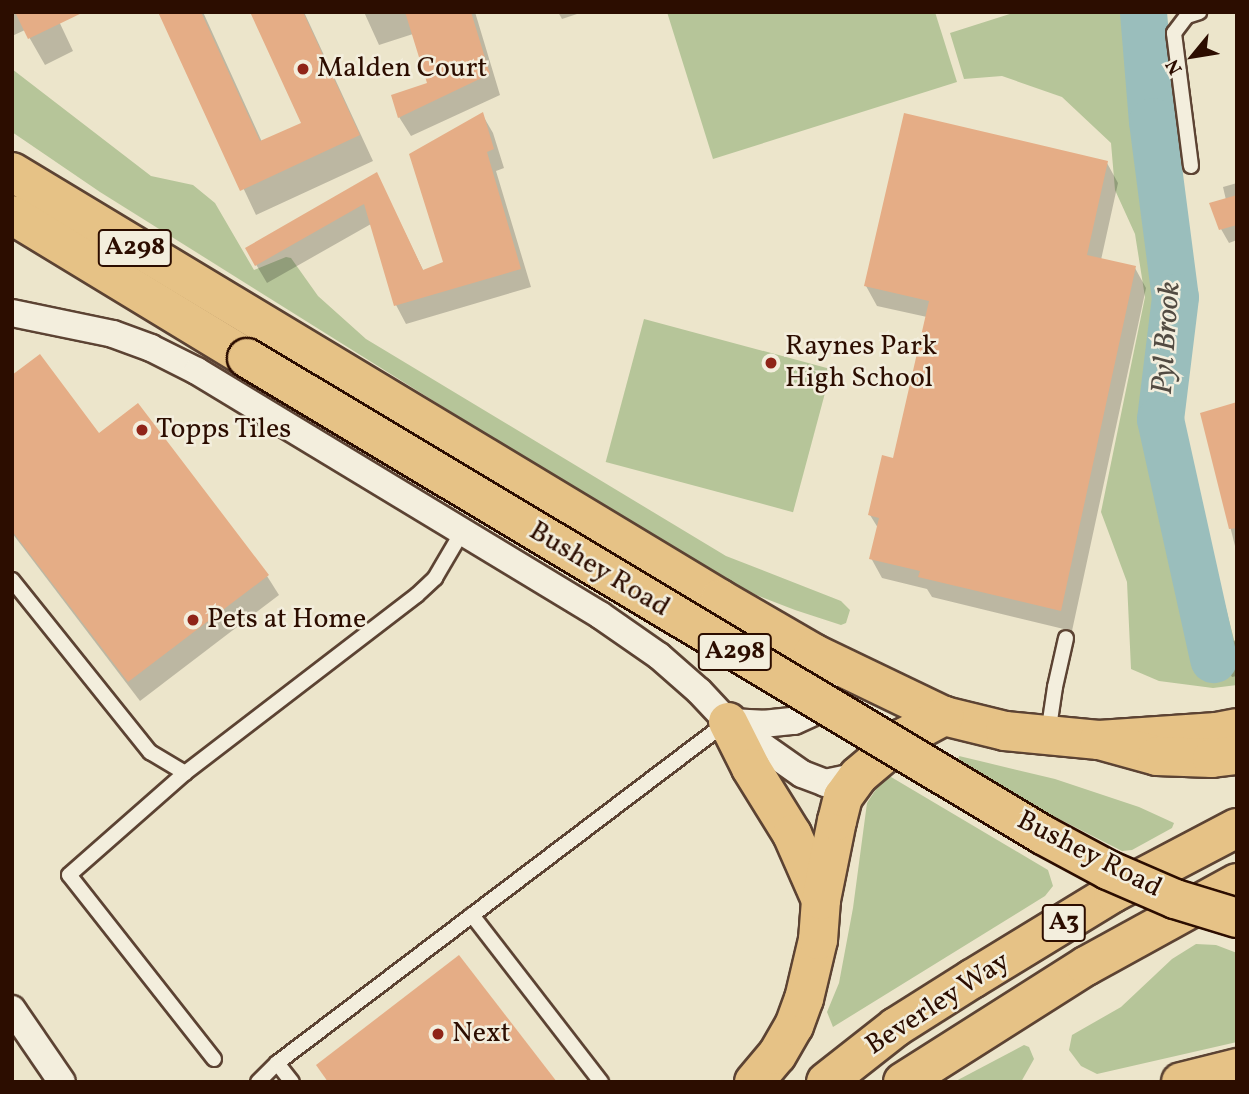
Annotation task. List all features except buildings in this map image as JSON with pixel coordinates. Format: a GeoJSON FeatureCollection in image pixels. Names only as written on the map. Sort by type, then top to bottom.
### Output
{"type":"FeatureCollection","features":[{"type":"Feature","properties":{"kind":"main road","name":"Bushey Road"},"geometry":{"type":"LineString","coordinates":[[12,172],[259,323],[813,653],[944,716]]}},
{"type":"Feature","properties":{"kind":"main road","name":"Bushey Road"},"geometry":{"type":"LineString","coordinates":[[12,215],[1043,835],[1119,875],[1175,899],[1237,918]]}},
{"type":"Feature","properties":{"kind":"main road"},"geometry":{"type":"LineString","coordinates":[[754,1082],[777,1055],[797,1017],[818,940],[821,900],[843,797],[858,776],[903,738],[944,716]]}},
{"type":"Feature","properties":{"kind":"main road","name":"A298"},"geometry":{"type":"LineString","coordinates":[[944,716],[1004,731],[1099,740],[1217,732],[1237,728]]}},
{"type":"Feature","properties":{"kind":"main road"},"geometry":{"type":"LineString","coordinates":[[729,722],[751,768],[792,834],[821,900]]}},
{"type":"Feature","properties":{"kind":"main road","name":"A298"},"geometry":{"type":"LineString","coordinates":[[1099,740],[1157,756],[1212,758],[1237,755]]}},
{"type":"Feature","properties":{"kind":"main road","name":"Beverley Way"},"geometry":{"type":"LineString","coordinates":[[826,1082],[896,1027],[1113,892],[1237,828]]}},
{"type":"Feature","properties":{"kind":"main road","name":"Beverley Way"},"geometry":{"type":"LineString","coordinates":[[903,1082],[1086,966],[1237,883]]}},
{"type":"Feature","properties":{"kind":"main road"},"geometry":{"type":"LineString","coordinates":[[1181,1082],[1237,1068]]}},
{"type":"Feature","properties":{"kind":"street","name":"Bushey Road"},"geometry":{"type":"LineString","coordinates":[[12,313],[96,329],[151,348],[197,371],[600,615],[649,649],[699,691],[729,722],[816,780],[837,782],[858,776]]}},
{"type":"Feature","properties":{"kind":"street"},"geometry":{"type":"LineString","coordinates":[[729,722],[763,724],[794,721],[816,711],[825,691],[823,673],[813,653]]}},
{"type":"Feature","properties":{"kind":"street"},"geometry":{"type":"LineString","coordinates":[[12,1009],[62,1082]]}},
{"type":"Feature","properties":{"kind":"lane"},"geometry":{"type":"LineString","coordinates":[[1191,166],[1174,33],[1187,16],[1199,12]]}},
{"type":"Feature","properties":{"kind":"lane"},"geometry":{"type":"LineString","coordinates":[[214,1059],[69,875],[185,773],[417,595],[435,578],[462,532]]}},
{"type":"Feature","properties":{"kind":"lane"},"geometry":{"type":"LineString","coordinates":[[12,580],[150,752],[185,773]]}},
{"type":"Feature","properties":{"kind":"lane"},"geometry":{"type":"LineString","coordinates":[[1048,735],[1066,638]]}},
{"type":"Feature","properties":{"kind":"lane"},"geometry":{"type":"LineString","coordinates":[[258,1082],[277,1063],[729,722]]}},
{"type":"Feature","properties":{"kind":"lane"},"geometry":{"type":"LineString","coordinates":[[472,915],[601,1082]]}},
{"type":"Feature","properties":{"kind":"lane"},"geometry":{"type":"LineString","coordinates":[[277,1063],[292,1082]]}},
{"type":"Feature","properties":{"kind":"green space"},"geometry":{"type":"Polygon","coordinates":[[[667,12],[935,12],[957,82],[713,159],[667,12]]]}},
{"type":"Feature","properties":{"kind":"green space"},"geometry":{"type":"Polygon","coordinates":[[[1016,12],[1149,12],[1162,131],[1189,253],[1176,414],[1237,651],[1237,685],[1213,688],[1159,681],[1131,669],[1127,582],[1101,512],[1145,297],[1135,234],[1115,190],[1111,143],[1062,97],[1002,76],[964,79],[950,33],[1016,12]]]}},
{"type":"Feature","properties":{"kind":"green space"},"geometry":{"type":"Polygon","coordinates":[[[12,69],[151,176],[193,185],[215,203],[254,270],[286,257],[291,258],[318,296],[366,339],[726,556],[841,601],[850,610],[846,623],[841,625],[795,610],[723,582],[100,192],[12,132],[12,69]]]}},
{"type":"Feature","properties":{"kind":"green space"},"geometry":{"type":"Polygon","coordinates":[[[644,319],[831,369],[793,512],[606,462],[644,319]]]}},
{"type":"Feature","properties":{"kind":"green space"},"geometry":{"type":"Polygon","coordinates":[[[959,756],[1055,779],[1139,807],[1174,823],[1172,828],[1132,850],[1122,851],[1016,797],[958,763],[959,756]]]}},
{"type":"Feature","properties":{"kind":"green space"},"geometry":{"type":"Polygon","coordinates":[[[886,774],[1048,870],[1053,886],[1045,896],[833,1027],[827,1012],[839,983],[853,908],[867,803],[886,774]]]}},
{"type":"Feature","properties":{"kind":"green space"},"geometry":{"type":"Polygon","coordinates":[[[1196,944],[1216,945],[1237,953],[1237,1042],[1097,1074],[1081,1066],[1069,1050],[1072,1035],[1121,1007],[1172,959],[1196,944]]]}},
{"type":"Feature","properties":{"kind":"green space"},"geometry":{"type":"Polygon","coordinates":[[[1024,1045],[1029,1047],[1034,1059],[1021,1082],[954,1082],[1024,1045]]]}},
{"type":"Feature","properties":{"kind":"waterway","name":"Pyl Brook"},"geometry":{"type":"LineString","coordinates":[[1143,12],[1152,121],[1175,297],[1160,419],[1213,659]]}},
{"type":"Feature","properties":{"kind":"place","name":"Malden Court"},"geometry":{"type":"Point","coordinates":[303,69]}},
{"type":"Feature","properties":{"kind":"place","name":"Raynes Park High School"},"geometry":{"type":"Point","coordinates":[771,363]}},
{"type":"Feature","properties":{"kind":"place","name":"Topps Tiles"},"geometry":{"type":"Point","coordinates":[142,430]}},
{"type":"Feature","properties":{"kind":"place","name":"Pets at Home"},"geometry":{"type":"Point","coordinates":[193,620]}},
{"type":"Feature","properties":{"kind":"place","name":"Next"},"geometry":{"type":"Point","coordinates":[438,1034]}}]}
